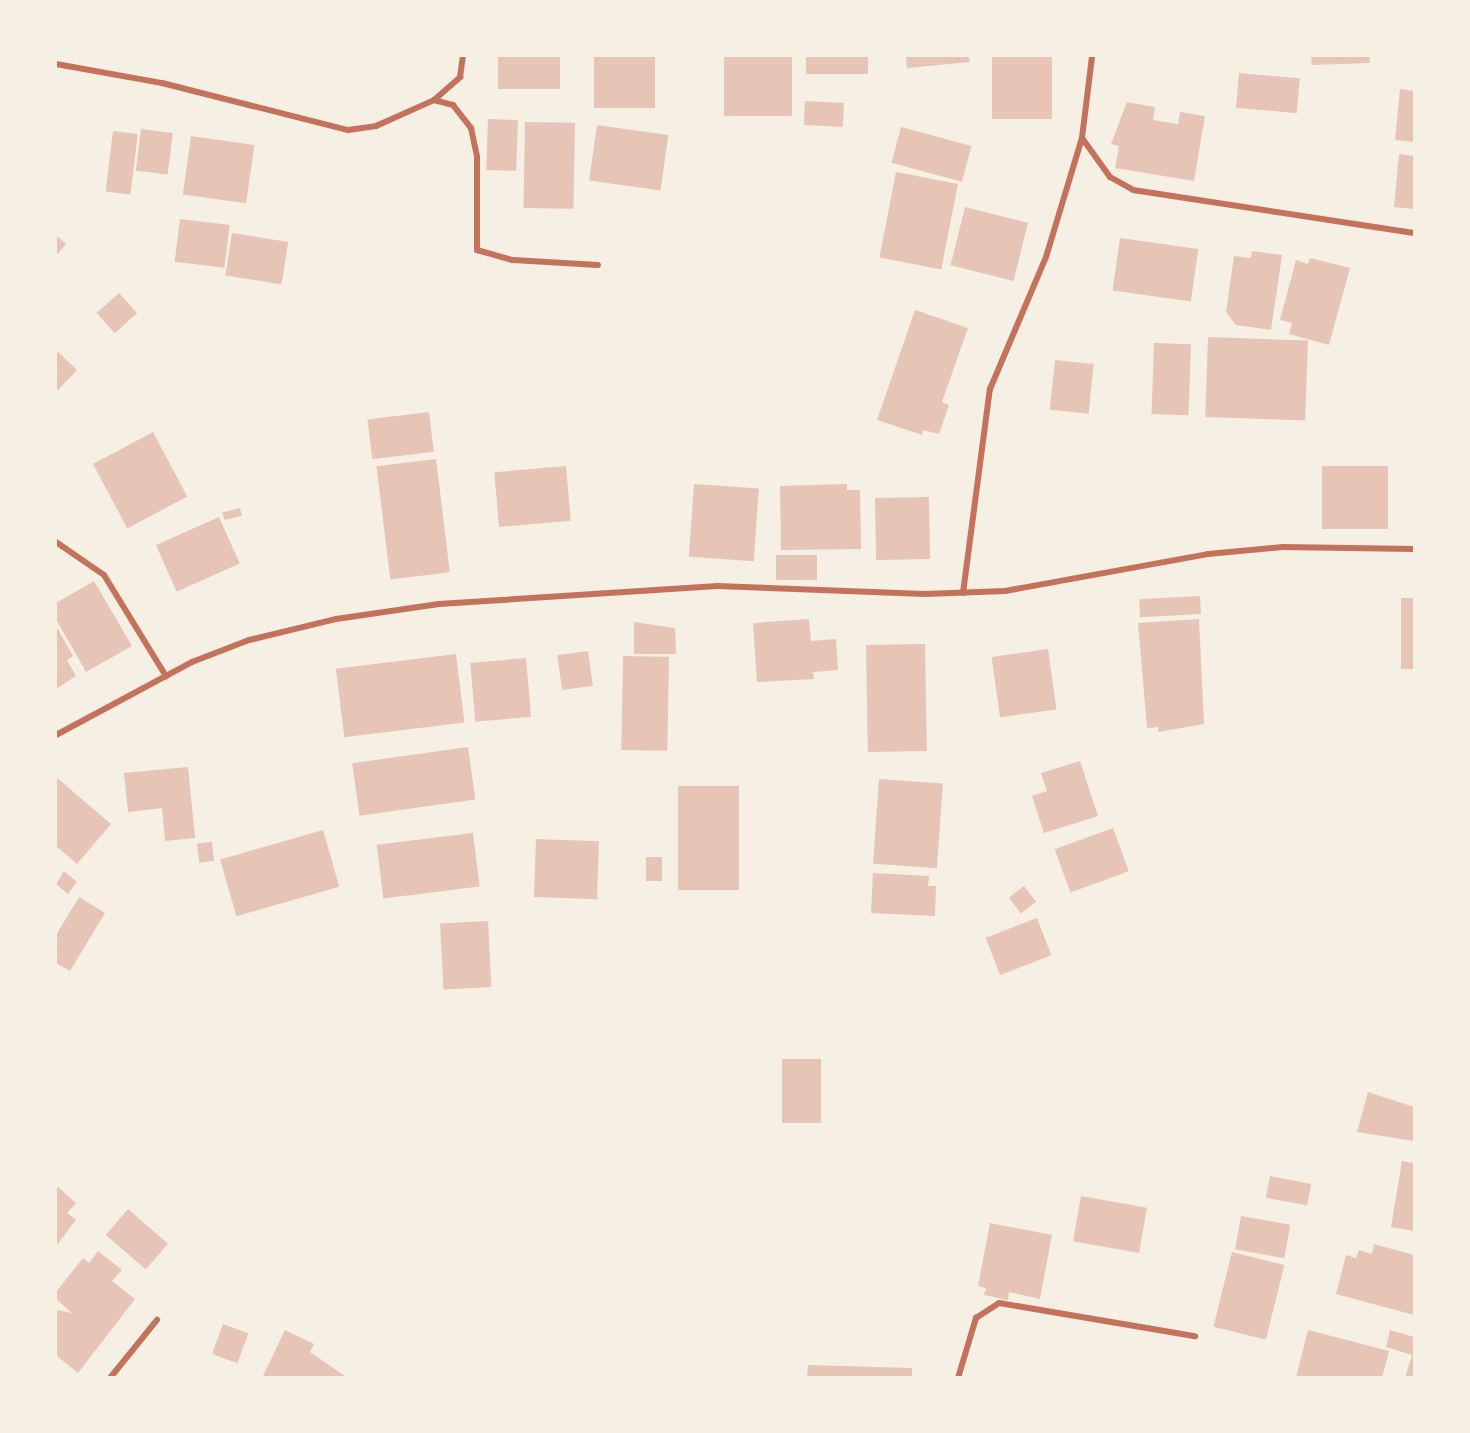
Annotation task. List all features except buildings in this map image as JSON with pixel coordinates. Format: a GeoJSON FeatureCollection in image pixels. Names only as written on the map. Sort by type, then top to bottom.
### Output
{"type":"FeatureCollection","features":[{"type":"Feature","properties":{"kind":"street"},"geometry":{"type":"LineString","coordinates":[[56,64],[162,83],[348,130],[376,126],[434,100],[460,77],[463,56]]}},
{"type":"Feature","properties":{"kind":"street"},"geometry":{"type":"LineString","coordinates":[[963,593],[990,389],[1046,257],[1082,138],[1092,56]]}},
{"type":"Feature","properties":{"kind":"street"},"geometry":{"type":"LineString","coordinates":[[434,100],[453,105],[471,129],[477,157],[477,250],[513,260],[598,265]]}},
{"type":"Feature","properties":{"kind":"street"},"geometry":{"type":"LineString","coordinates":[[1082,138],[1110,177],[1133,190],[1414,233]]}},
{"type":"Feature","properties":{"kind":"street"},"geometry":{"type":"LineString","coordinates":[[56,542],[104,575],[166,676]]}},
{"type":"Feature","properties":{"kind":"street"},"geometry":{"type":"LineString","coordinates":[[56,735],[166,676],[249,640],[336,619],[439,604],[717,586],[963,593],[1005,591],[1208,554],[1283,547],[1414,549]]}},
{"type":"Feature","properties":{"kind":"street"},"geometry":{"type":"LineString","coordinates":[[958,1377],[976,1318],[999,1303],[1195,1336]]}},
{"type":"Feature","properties":{"kind":"street"},"geometry":{"type":"LineString","coordinates":[[110,1377],[157,1320]]}}]}
